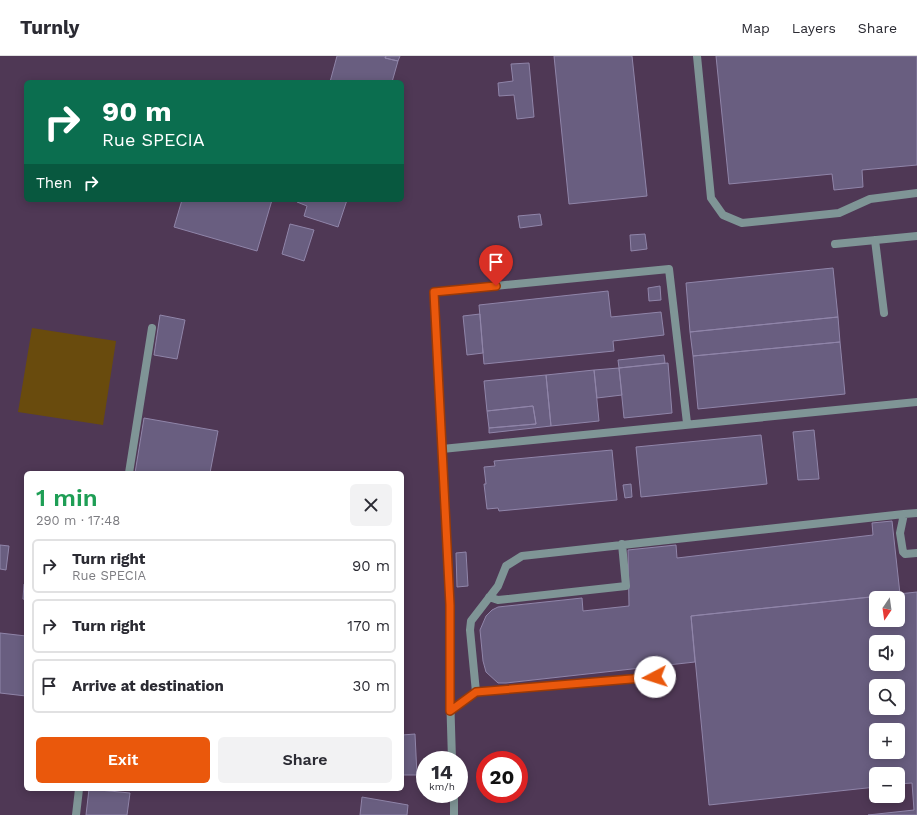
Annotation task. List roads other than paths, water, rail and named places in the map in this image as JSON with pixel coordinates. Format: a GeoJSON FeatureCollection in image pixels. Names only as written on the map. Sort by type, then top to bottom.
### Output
{"type":"FeatureCollection","features":[{"type":"Feature","properties":{"kind":"street"},"geometry":{"type":"LineString","coordinates":[[697,56],[711,198],[723,215],[742,223],[839,213],[870,199],[917,193]]}},
{"type":"Feature","properties":{"kind":"street"},"geometry":{"type":"LineString","coordinates":[[835,244],[917,236]]}},
{"type":"Feature","properties":{"kind":"street"},"geometry":{"type":"LineString","coordinates":[[875,240],[884,313]]}},
{"type":"Feature","properties":{"kind":"street"},"geometry":{"type":"LineString","coordinates":[[452,751],[450,605],[434,292],[669,269],[687,423]]}},
{"type":"Feature","properties":{"kind":"street"},"geometry":{"type":"LineString","coordinates":[[129,471],[152,328]]}},
{"type":"Feature","properties":{"kind":"street"},"geometry":{"type":"LineString","coordinates":[[442,449],[687,423],[917,402]]}},
{"type":"Feature","properties":{"kind":"street"},"geometry":{"type":"LineString","coordinates":[[476,692],[470,630],[471,621],[498,586],[506,566],[522,556],[917,513]]}},
{"type":"Feature","properties":{"kind":"street"},"geometry":{"type":"LineString","coordinates":[[904,514],[900,533],[903,552],[905,554],[917,553]]}},
{"type":"Feature","properties":{"kind":"street"},"geometry":{"type":"LineString","coordinates":[[489,597],[498,600],[626,586],[622,544]]}},
{"type":"Feature","properties":{"kind":"street"},"geometry":{"type":"LineString","coordinates":[[450,711],[476,692],[670,676]]}},
{"type":"Feature","properties":{"kind":"street"},"geometry":{"type":"LineString","coordinates":[[76,815],[79,791]]}},
{"type":"Feature","properties":{"kind":"street"},"geometry":{"type":"LineString","coordinates":[[454,803],[454,815]]}}]}
